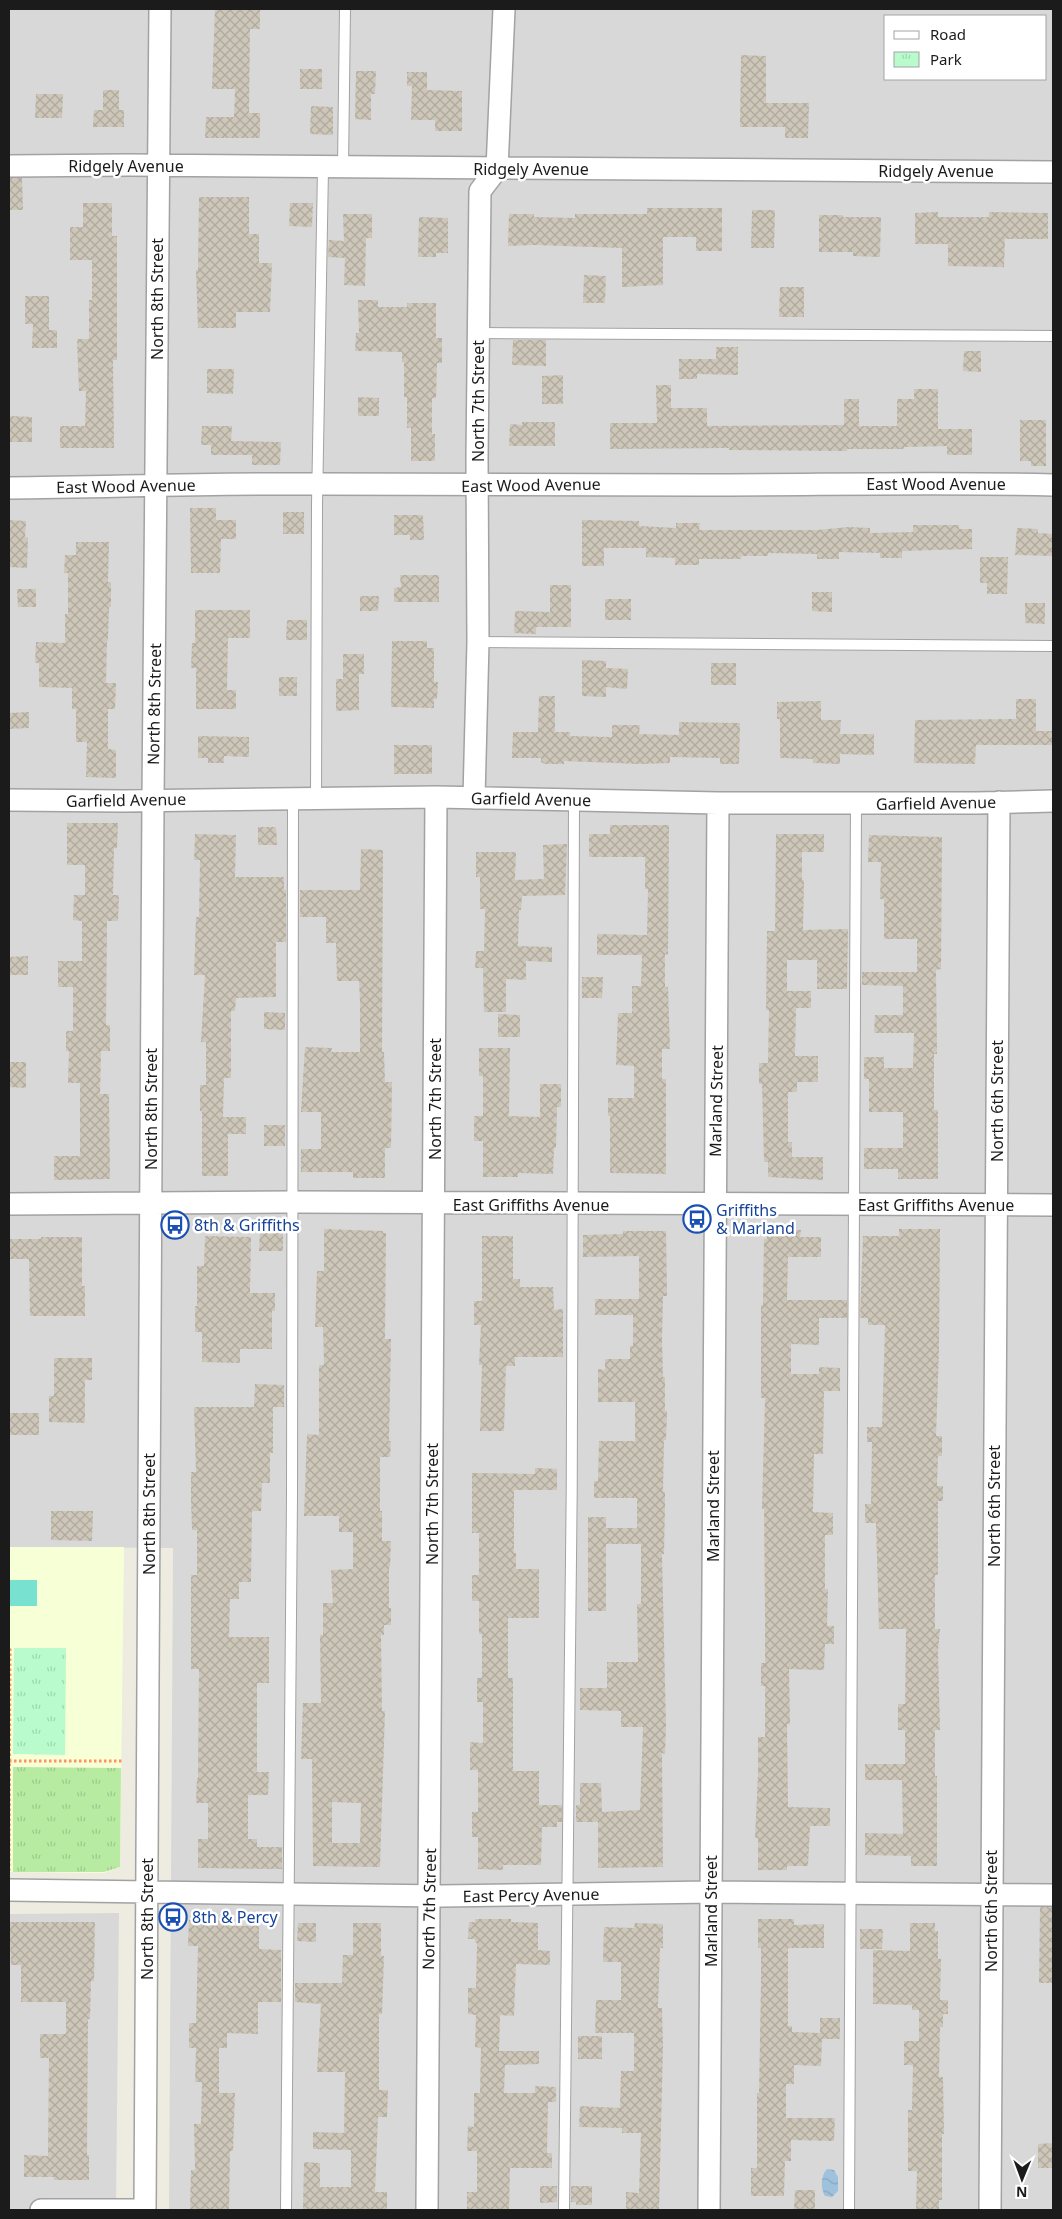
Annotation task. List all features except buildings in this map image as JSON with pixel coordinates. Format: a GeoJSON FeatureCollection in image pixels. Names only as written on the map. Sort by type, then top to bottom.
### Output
{"type":"FeatureCollection","features":[{"type":"Feature","properties":{"kind":"street","name":"North 8th Street"},"geometry":{"type":"LineString","coordinates":[[145,2210],[150,1202],[160,9]]}},
{"type":"Feature","properties":{"kind":"street"},"geometry":{"type":"LineString","coordinates":[[497,169],[504,9]]}},
{"type":"Feature","properties":{"kind":"street","name":"Ridgely Avenue"},"geometry":{"type":"LineString","coordinates":[[9,166],[1053,172]]}},
{"type":"Feature","properties":{"kind":"street","name":"North 7th Street"},"geometry":{"type":"LineString","coordinates":[[474,798],[478,642],[477,484],[480,191],[497,169]]}},
{"type":"Feature","properties":{"kind":"street","name":"East Wood Avenue"},"geometry":{"type":"LineString","coordinates":[[9,488],[318,484],[457,486],[477,484],[960,483],[1053,485]]}},
{"type":"Feature","properties":{"kind":"street","name":"Garfield Avenue"},"geometry":{"type":"LineString","coordinates":[[9,800],[153,800],[293,797],[436,797],[718,803],[999,802],[1053,800]]}},
{"type":"Feature","properties":{"kind":"street","name":"North 7th Street"},"geometry":{"type":"LineString","coordinates":[[427,2210],[436,797]]}},
{"type":"Feature","properties":{"kind":"street","name":"North 6th Street"},"geometry":{"type":"LineString","coordinates":[[990,2210],[999,802]]}},
{"type":"Feature","properties":{"kind":"street","name":"Marland Street"},"geometry":{"type":"LineString","coordinates":[[709,2210],[718,803]]}},
{"type":"Feature","properties":{"kind":"street","name":"East Griffiths Avenue"},"geometry":{"type":"LineString","coordinates":[[9,1204],[291,1202],[574,1205],[1053,1205]]}},
{"type":"Feature","properties":{"kind":"street","name":"East Percy Avenue"},"geometry":{"type":"LineString","coordinates":[[9,1890],[429,1895],[711,1892],[1053,1895]]}},
{"type":"Feature","properties":{"kind":"street"},"geometry":{"type":"LineString","coordinates":[[41,2210],[145,2210]]}},
{"type":"Feature","properties":{"kind":"lane"},"geometry":{"type":"LineString","coordinates":[[316,798],[318,484],[333,168],[344,9]]}},
{"type":"Feature","properties":{"kind":"lane"},"geometry":{"type":"LineString","coordinates":[[478,333],[1053,336]]}},
{"type":"Feature","properties":{"kind":"lane"},"geometry":{"type":"LineString","coordinates":[[478,642],[1053,646]]}},
{"type":"Feature","properties":{"kind":"lane"},"geometry":{"type":"LineString","coordinates":[[286,2210],[293,797]]}},
{"type":"Feature","properties":{"kind":"lane"},"geometry":{"type":"LineString","coordinates":[[564,2210],[569,1894],[574,1205],[574,801]]}},
{"type":"Feature","properties":{"kind":"lane"},"geometry":{"type":"LineString","coordinates":[[849,2210],[856,803]]}},
{"type":"Feature","properties":{"kind":"path"},"geometry":{"type":"LineString","coordinates":[[9,1874],[10,1648]]}},
{"type":"Feature","properties":{"kind":"path"},"geometry":{"type":"LineString","coordinates":[[9,1761],[123,1761]]}},
{"type":"Feature","properties":{"kind":"shaded area"},"geometry":{"type":"Polygon","coordinates":[[[9,9],[1053,9],[1053,2210],[169,2210],[173,1548],[9,1547],[9,9]]]}},
{"type":"Feature","properties":{"kind":"shaded area"},"geometry":{"type":"Polygon","coordinates":[[[9,1547],[124,1547],[120,1867],[104,1873],[9,1872],[9,1547]]]}},
{"type":"Feature","properties":{"kind":"shaded area"},"geometry":{"type":"Polygon","coordinates":[[[9,1580],[37,1580],[37,1606],[9,1606],[9,1580]]]}},
{"type":"Feature","properties":{"kind":"shaded area"},"geometry":{"type":"Polygon","coordinates":[[[119,1913],[116,2210],[9,2210],[9,1914],[119,1913]]]}},
{"type":"Feature","properties":{"kind":"green space"},"geometry":{"type":"Polygon","coordinates":[[[14,1648],[66,1648],[65,1755],[13,1754],[14,1648]]]}},
{"type":"Feature","properties":{"kind":"green space"},"geometry":{"type":"Polygon","coordinates":[[[13,1767],[121,1768],[120,1867],[104,1872],[13,1872],[13,1767]]]}},
{"type":"Feature","properties":{"kind":"water"},"geometry":{"type":"Polygon","coordinates":[[[827,2169],[834,2170],[838,2177],[838,2191],[832,2197],[825,2196],[822,2189],[822,2178],[827,2169]]]}},
{"type":"Feature","properties":{"kind":"place","name":"Griffiths & Marland"},"geometry":{"type":"Point","coordinates":[697,1219]}},
{"type":"Feature","properties":{"kind":"place","name":"8th & Griffiths"},"geometry":{"type":"Point","coordinates":[175,1225]}},
{"type":"Feature","properties":{"kind":"place","name":"8th & Percy"},"geometry":{"type":"Point","coordinates":[173,1917]}}]}
